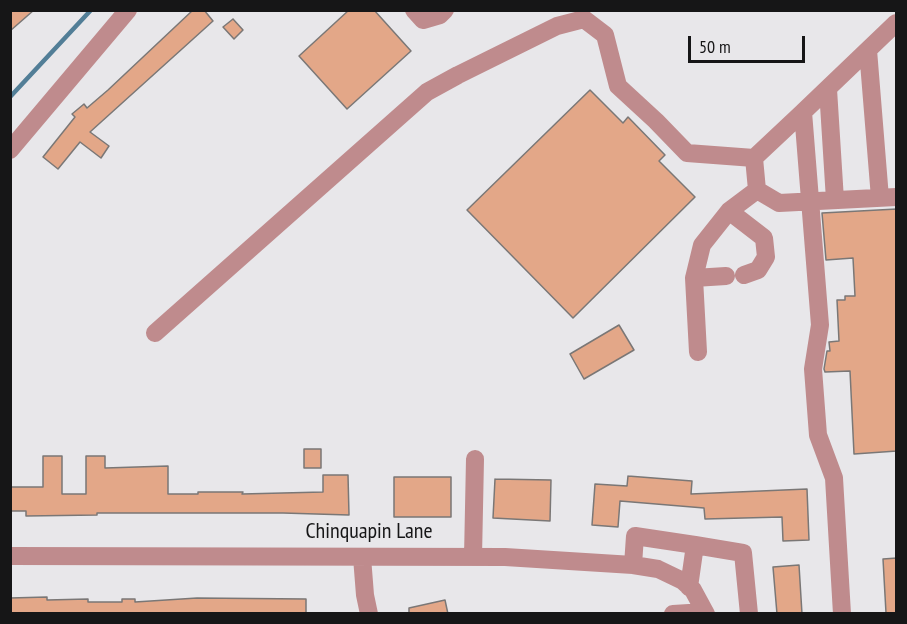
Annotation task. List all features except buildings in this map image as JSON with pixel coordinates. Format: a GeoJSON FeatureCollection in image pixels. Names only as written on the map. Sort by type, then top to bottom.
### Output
{"type":"FeatureCollection","features":[{"type":"Feature","properties":{"kind":"street"},"geometry":{"type":"LineString","coordinates":[[10,150],[128,10]]}},
{"type":"Feature","properties":{"kind":"street"},"geometry":{"type":"LineString","coordinates":[[414,10],[423,20],[440,15],[445,10]]}},
{"type":"Feature","properties":{"kind":"street"},"geometry":{"type":"LineString","coordinates":[[155,333],[427,93],[557,26],[584,19],[606,35],[618,87],[687,153],[754,158],[897,23]]}},
{"type":"Feature","properties":{"kind":"street"},"geometry":{"type":"LineString","coordinates":[[757,190],[779,203],[888,197],[868,50]]}},
{"type":"Feature","properties":{"kind":"street"},"geometry":{"type":"LineString","coordinates":[[828,88],[835,200]]}},
{"type":"Feature","properties":{"kind":"street"},"geometry":{"type":"LineString","coordinates":[[803,112],[820,325],[813,369],[818,435],[834,478],[842,614]]}},
{"type":"Feature","properties":{"kind":"street"},"geometry":{"type":"LineString","coordinates":[[754,158],[757,190]]}},
{"type":"Feature","properties":{"kind":"street"},"geometry":{"type":"LineString","coordinates":[[698,352],[694,278],[702,244],[729,211],[757,190]]}},
{"type":"Feature","properties":{"kind":"street"},"geometry":{"type":"LineString","coordinates":[[694,278],[735,275],[758,270],[766,257],[764,238],[729,211]]}},
{"type":"Feature","properties":{"kind":"street"},"geometry":{"type":"LineString","coordinates":[[473,557],[475,459]]}},
{"type":"Feature","properties":{"kind":"street"},"geometry":{"type":"LineString","coordinates":[[633,565],[635,536],[743,553],[749,614]]}},
{"type":"Feature","properties":{"kind":"street"},"geometry":{"type":"LineString","coordinates":[[690,587],[695,545]]}},
{"type":"Feature","properties":{"kind":"street","name":"Chinquapin Lane"},"geometry":{"type":"LineString","coordinates":[[10,556],[473,557],[633,565],[664,571],[683,581],[690,587],[705,613]]}},
{"type":"Feature","properties":{"kind":"street"},"geometry":{"type":"LineString","coordinates":[[362,557],[369,614]]}},
{"type":"Feature","properties":{"kind":"street"},"geometry":{"type":"LineString","coordinates":[[673,614],[705,613]]}},
{"type":"Feature","properties":{"kind":"waterway"},"geometry":{"type":"LineString","coordinates":[[10,97],[91,10]]}}]}
